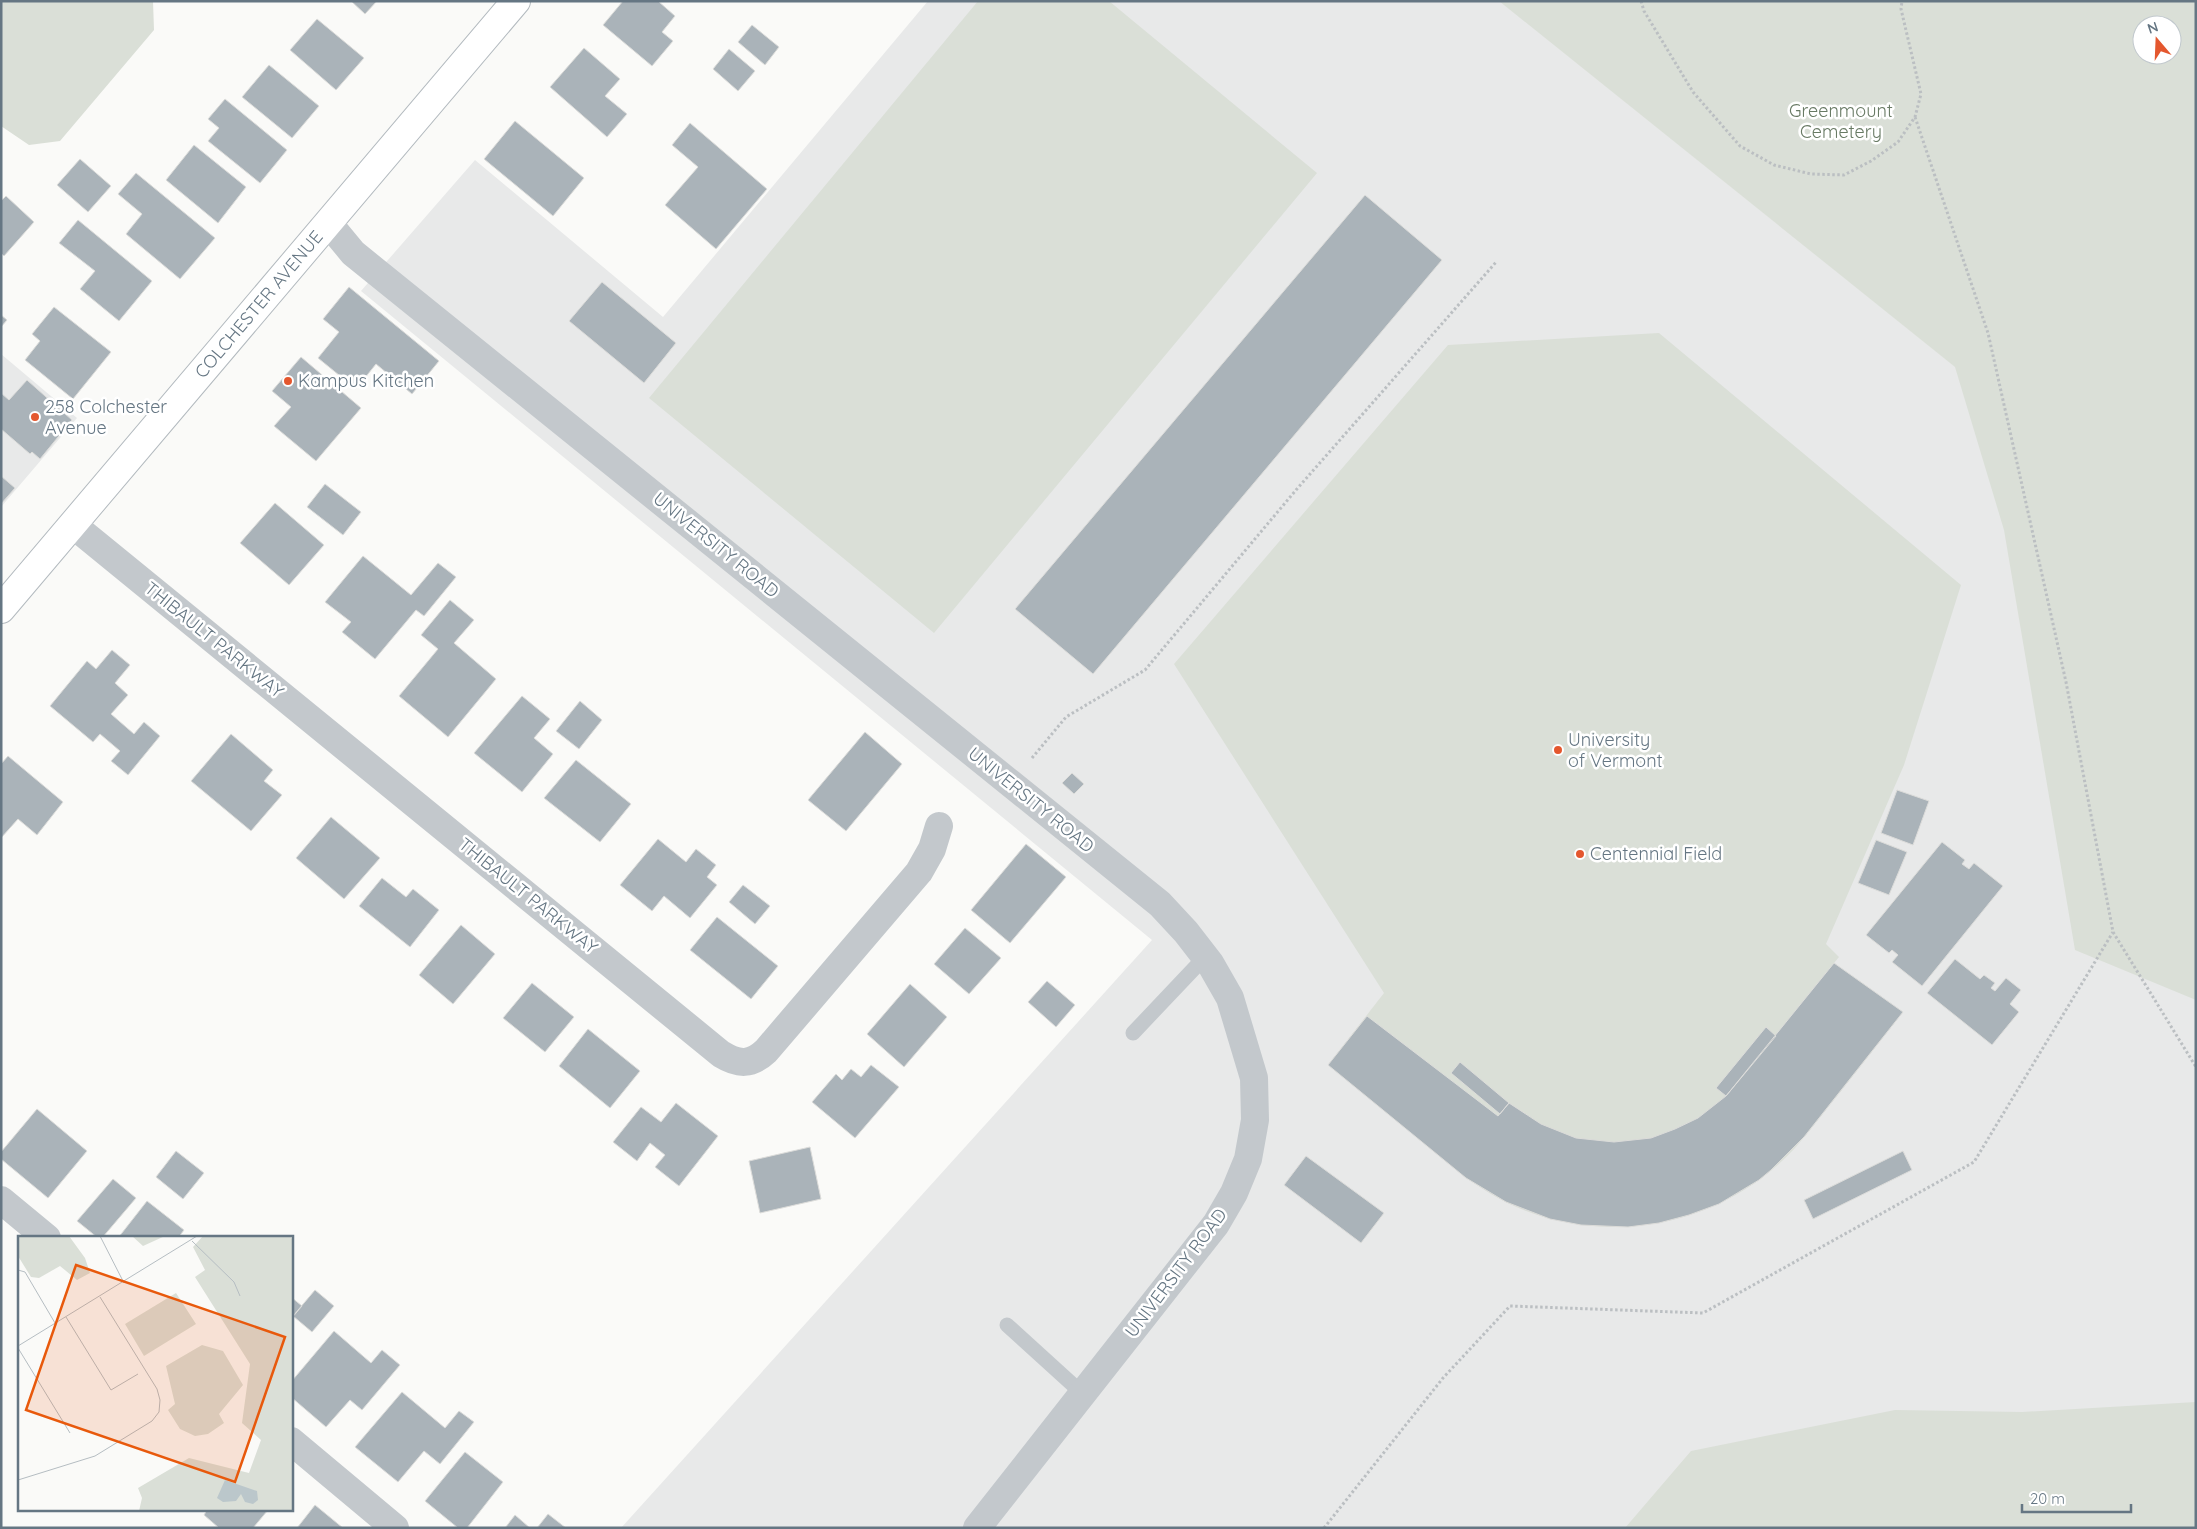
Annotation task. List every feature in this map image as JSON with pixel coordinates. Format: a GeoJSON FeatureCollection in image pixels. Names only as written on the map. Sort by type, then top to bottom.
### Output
{"type":"FeatureCollection","features":[{"type":"Feature","properties":{"kind":"main road","name":"COLCHESTER AVENUE"},"geometry":{"type":"LineString","coordinates":[[1,609],[329,224],[505,5]]}},
{"type":"Feature","properties":{"kind":"street","name":"UNIVERSITY ROAD"},"geometry":{"type":"LineString","coordinates":[[329,224],[353,253],[1160,904],[1186,932],[1205,957],[1230,998],[1254,1078],[1255,1120],[1248,1159],[1234,1193],[1216,1224],[976,1528]]}},
{"type":"Feature","properties":{"kind":"street","name":"THIBAULT PARKWAY"},"geometry":{"type":"LineString","coordinates":[[73,525],[721,1054],[737,1062],[754,1061],[766,1051],[919,872],[932,849],[938,826]]}},
{"type":"Feature","properties":{"kind":"street"},"geometry":{"type":"LineString","coordinates":[[1,1200],[45,1236]]}},
{"type":"Feature","properties":{"kind":"street"},"geometry":{"type":"LineString","coordinates":[[292,1442],[395,1528]]}},
{"type":"Feature","properties":{"kind":"lane"},"geometry":{"type":"LineString","coordinates":[[1133,1034],[1205,957]]}},
{"type":"Feature","properties":{"kind":"lane"},"geometry":{"type":"LineString","coordinates":[[1007,1325],[1083,1394]]}},
{"type":"Feature","properties":{"kind":"path"},"geometry":{"type":"LineString","coordinates":[[1641,1],[1644,11],[1693,92],[1740,146],[1774,165],[1811,174],[1844,174],[1871,161],[1898,142],[1915,117],[1921,94],[1902,18],[1902,1]]}},
{"type":"Feature","properties":{"kind":"path"},"geometry":{"type":"LineString","coordinates":[[1915,117],[1988,333],[2066,682],[2113,932],[2196,1067]]}},
{"type":"Feature","properties":{"kind":"path"},"geometry":{"type":"LineString","coordinates":[[1011,784],[1066,717],[1145,670],[1296,490],[1497,261]]}},
{"type":"Feature","properties":{"kind":"path"},"geometry":{"type":"LineString","coordinates":[[1324,1528],[1443,1378],[1510,1306],[1703,1313],[1974,1162],[2113,932]]}},
{"type":"Feature","properties":{"kind":"shaded area","name":"University of Vermont"},"geometry":{"type":"Polygon","coordinates":[[[928,1],[1500,1],[2196,560],[2196,1479],[2135,1528],[621,1528],[1152,940],[361,291],[475,160],[663,317],[928,1]]]}},
{"type":"Feature","properties":{"kind":"shaded area"},"geometry":{"type":"Polygon","coordinates":[[[1,354],[77,418],[1,507],[1,354]]]}},
{"type":"Feature","properties":{"kind":"green space"},"geometry":{"type":"Polygon","coordinates":[[[1,1],[153,1],[154,30],[60,141],[29,145],[1,126],[1,1]]]}},
{"type":"Feature","properties":{"kind":"green space"},"geometry":{"type":"Polygon","coordinates":[[[978,1],[1109,1],[1317,173],[934,633],[649,398],[978,1]]]}},
{"type":"Feature","properties":{"kind":"green space","name":"Greenmount Cemetery"},"geometry":{"type":"Polygon","coordinates":[[[1499,1],[2196,1],[2196,1000],[2075,950],[2004,530],[1955,367],[1499,1]]]}},
{"type":"Feature","properties":{"kind":"green space","name":"Centennial Field"},"geometry":{"type":"Polygon","coordinates":[[[1659,333],[1961,585],[1904,765],[1826,944],[1839,957],[1834,963],[1903,1012],[1801,1142],[1758,1181],[1714,1206],[1691,1214],[1667,1221],[1642,1225],[1601,1227],[1568,1223],[1536,1215],[1491,1194],[1457,1170],[1328,1065],[1384,993],[1174,664],[1448,345],[1659,333]]]}},
{"type":"Feature","properties":{"kind":"green space"},"geometry":{"type":"Polygon","coordinates":[[[2196,1402],[2196,1528],[1625,1528],[1691,1451],[1895,1410],[2022,1412],[2196,1402]]]}},
{"type":"Feature","properties":{"kind":"building"},"geometry":{"type":"Polygon","coordinates":[[[351,1],[377,1],[365,14],[351,1]]]}},
{"type":"Feature","properties":{"kind":"building"},"geometry":{"type":"Polygon","coordinates":[[[623,1],[658,1],[675,16],[662,32],[673,41],[652,66],[603,25],[623,1]]]}},
{"type":"Feature","properties":{"kind":"building"},"geometry":{"type":"Polygon","coordinates":[[[317,19],[364,58],[336,90],[290,50],[317,19]]]}},
{"type":"Feature","properties":{"kind":"building"},"geometry":{"type":"Polygon","coordinates":[[[752,25],[779,47],[765,65],[738,42],[752,25]]]}},
{"type":"Feature","properties":{"kind":"building"},"geometry":{"type":"Polygon","coordinates":[[[584,48],[620,79],[605,96],[627,114],[607,137],[550,87],[584,48]]]}},
{"type":"Feature","properties":{"kind":"building"},"geometry":{"type":"Polygon","coordinates":[[[729,49],[755,71],[738,91],[713,69],[729,49]]]}},
{"type":"Feature","properties":{"kind":"building"},"geometry":{"type":"Polygon","coordinates":[[[269,65],[319,106],[292,138],[242,97],[269,65]]]}},
{"type":"Feature","properties":{"kind":"building"},"geometry":{"type":"Polygon","coordinates":[[[225,99],[287,150],[260,183],[208,141],[219,128],[208,119],[225,99]]]}},
{"type":"Feature","properties":{"kind":"building"},"geometry":{"type":"Polygon","coordinates":[[[515,121],[584,178],[553,216],[484,159],[515,121]]]}},
{"type":"Feature","properties":{"kind":"building"},"geometry":{"type":"Polygon","coordinates":[[[690,123],[767,189],[716,249],[665,205],[698,167],[672,145],[690,123]]]}},
{"type":"Feature","properties":{"kind":"building"},"geometry":{"type":"Polygon","coordinates":[[[194,145],[246,187],[218,223],[166,180],[194,145]]]}},
{"type":"Feature","properties":{"kind":"building"},"geometry":{"type":"Polygon","coordinates":[[[80,159],[111,186],[88,212],[57,185],[80,159]]]}},
{"type":"Feature","properties":{"kind":"building"},"geometry":{"type":"Polygon","coordinates":[[[136,173],[215,238],[180,279],[126,234],[142,214],[118,194],[136,173]]]}},
{"type":"Feature","properties":{"kind":"building"},"geometry":{"type":"Polygon","coordinates":[[[1365,195],[1442,260],[1093,674],[1015,609],[1365,195]]]}},
{"type":"Feature","properties":{"kind":"building"},"geometry":{"type":"Polygon","coordinates":[[[6,196],[34,222],[4,256],[1,253],[1,201],[6,196]]]}},
{"type":"Feature","properties":{"kind":"building"},"geometry":{"type":"Polygon","coordinates":[[[78,220],[152,281],[119,321],[80,289],[95,271],[59,243],[78,220]]]}},
{"type":"Feature","properties":{"kind":"building"},"geometry":{"type":"Polygon","coordinates":[[[602,282],[676,343],[644,383],[569,321],[602,282]]]}},
{"type":"Feature","properties":{"kind":"building"},"geometry":{"type":"Polygon","coordinates":[[[349,287],[439,361],[412,394],[376,364],[356,389],[318,358],[339,332],[323,319],[349,287]]]}},
{"type":"Feature","properties":{"kind":"building"},"geometry":{"type":"Polygon","coordinates":[[[54,307],[111,352],[73,399],[25,360],[40,341],[32,334],[54,307]]]}},
{"type":"Feature","properties":{"kind":"building"},"geometry":{"type":"Polygon","coordinates":[[[1,315],[7,320],[1,327],[1,315]]]}},
{"type":"Feature","properties":{"kind":"building"},"geometry":{"type":"Polygon","coordinates":[[[301,357],[361,408],[316,461],[274,426],[291,407],[272,391],[301,357]]]}},
{"type":"Feature","properties":{"kind":"building","name":"258 Colchester Avenue"},"geometry":{"type":"Polygon","coordinates":[[[27,380],[72,420],[40,459],[32,452],[30,454],[1,429],[1,393],[9,400],[27,380]]]}},
{"type":"Feature","properties":{"kind":"building"},"geometry":{"type":"Polygon","coordinates":[[[1,476],[15,488],[1,504],[1,476]]]}},
{"type":"Feature","properties":{"kind":"building"},"geometry":{"type":"Polygon","coordinates":[[[325,484],[361,512],[343,535],[307,507],[325,484]]]}},
{"type":"Feature","properties":{"kind":"building"},"geometry":{"type":"Polygon","coordinates":[[[275,503],[324,545],[289,585],[240,543],[275,503]]]}},
{"type":"Feature","properties":{"kind":"building"},"geometry":{"type":"Polygon","coordinates":[[[363,556],[411,595],[438,563],[456,577],[424,616],[416,610],[375,659],[342,632],[351,622],[325,602],[363,556]]]}},
{"type":"Feature","properties":{"kind":"building"},"geometry":{"type":"Polygon","coordinates":[[[450,600],[474,620],[454,643],[496,679],[448,737],[399,696],[438,649],[421,635],[450,600]]]}},
{"type":"Feature","properties":{"kind":"building"},"geometry":{"type":"Polygon","coordinates":[[[112,650],[130,665],[115,683],[128,695],[111,714],[134,734],[144,722],[160,736],[128,775],[111,761],[120,751],[100,734],[93,742],[50,706],[87,661],[96,669],[112,650]]]}},
{"type":"Feature","properties":{"kind":"building"},"geometry":{"type":"Polygon","coordinates":[[[522,696],[550,719],[534,738],[553,754],[522,792],[474,753],[522,696]]]}},
{"type":"Feature","properties":{"kind":"building"},"geometry":{"type":"Polygon","coordinates":[[[580,701],[602,720],[579,749],[556,731],[580,701]]]}},
{"type":"Feature","properties":{"kind":"building"},"geometry":{"type":"Polygon","coordinates":[[[865,732],[902,764],[846,831],[808,800],[865,732]]]}},
{"type":"Feature","properties":{"kind":"building"},"geometry":{"type":"Polygon","coordinates":[[[231,734],[273,770],[264,781],[282,795],[251,831],[191,781],[231,734]]]}},
{"type":"Feature","properties":{"kind":"building"},"geometry":{"type":"Polygon","coordinates":[[[8,756],[63,802],[37,835],[18,819],[1,838],[1,764],[8,756]]]}},
{"type":"Feature","properties":{"kind":"building"},"geometry":{"type":"Polygon","coordinates":[[[576,760],[631,804],[600,842],[544,798],[576,760]]]}},
{"type":"Feature","properties":{"kind":"building"},"geometry":{"type":"Polygon","coordinates":[[[1072,773],[1084,784],[1074,794],[1062,783],[1072,773]]]}},
{"type":"Feature","properties":{"kind":"building"},"geometry":{"type":"Polygon","coordinates":[[[1897,790],[1929,801],[1913,845],[1881,833],[1897,790]]]}},
{"type":"Feature","properties":{"kind":"building"},"geometry":{"type":"Polygon","coordinates":[[[331,817],[380,858],[344,899],[296,858],[331,817]]]}},
{"type":"Feature","properties":{"kind":"building"},"geometry":{"type":"Polygon","coordinates":[[[658,839],[686,862],[696,849],[716,865],[707,877],[717,885],[690,918],[664,896],[652,911],[620,885],[658,839]]]}},
{"type":"Feature","properties":{"kind":"building"},"geometry":{"type":"Polygon","coordinates":[[[1876,840],[1907,852],[1889,895],[1858,883],[1876,840]]]}},
{"type":"Feature","properties":{"kind":"building"},"geometry":{"type":"Polygon","coordinates":[[[1942,842],[1965,860],[1962,864],[1969,869],[1974,863],[2003,886],[1922,986],[1892,962],[1898,955],[1892,950],[1889,953],[1866,935],[1942,842]]]}},
{"type":"Feature","properties":{"kind":"building"},"geometry":{"type":"Polygon","coordinates":[[[1026,844],[1066,877],[1010,943],[971,910],[1026,844]]]}},
{"type":"Feature","properties":{"kind":"building"},"geometry":{"type":"Polygon","coordinates":[[[382,878],[406,897],[413,889],[439,910],[410,947],[359,906],[382,878]]]}},
{"type":"Feature","properties":{"kind":"building"},"geometry":{"type":"Polygon","coordinates":[[[743,885],[770,906],[755,924],[729,902],[743,885]]]}},
{"type":"Feature","properties":{"kind":"building"},"geometry":{"type":"Polygon","coordinates":[[[717,917],[778,966],[751,999],[690,950],[717,917]]]}},
{"type":"Feature","properties":{"kind":"building"},"geometry":{"type":"Polygon","coordinates":[[[461,925],[495,954],[453,1004],[419,975],[461,925]]]}},
{"type":"Feature","properties":{"kind":"building"},"geometry":{"type":"Polygon","coordinates":[[[965,928],[1001,958],[969,994],[934,964],[965,928]]]}},
{"type":"Feature","properties":{"kind":"building"},"geometry":{"type":"Polygon","coordinates":[[[1955,959],[1980,979],[1984,975],[1995,983],[1991,988],[1995,991],[2006,978],[2021,990],[2010,1004],[2019,1012],[1992,1045],[1927,993],[1955,959]]]}},
{"type":"Feature","properties":{"kind":"building"},"geometry":{"type":"Polygon","coordinates":[[[1834,963],[1903,1012],[1804,1137],[1771,1170],[1759,1180],[1719,1204],[1659,1223],[1628,1227],[1581,1225],[1550,1219],[1506,1202],[1466,1178],[1328,1065],[1367,1016],[1498,1116],[1509,1103],[1541,1124],[1576,1138],[1614,1142],[1651,1138],[1698,1118],[1726,1096],[1834,963]]]}},
{"type":"Feature","properties":{"kind":"building"},"geometry":{"type":"Polygon","coordinates":[[[1047,981],[1075,1005],[1056,1027],[1028,1002],[1047,981]]]}},
{"type":"Feature","properties":{"kind":"building"},"geometry":{"type":"Polygon","coordinates":[[[532,983],[574,1017],[545,1052],[503,1018],[532,983]]]}},
{"type":"Feature","properties":{"kind":"building"},"geometry":{"type":"Polygon","coordinates":[[[910,984],[947,1017],[904,1067],[867,1034],[910,984]]]}},
{"type":"Feature","properties":{"kind":"building"},"geometry":{"type":"Polygon","coordinates":[[[1766,1027],[1776,1036],[1726,1096],[1716,1088],[1766,1027]]]}},
{"type":"Feature","properties":{"kind":"building"},"geometry":{"type":"Polygon","coordinates":[[[588,1029],[640,1071],[610,1108],[559,1066],[588,1029]]]}},
{"type":"Feature","properties":{"kind":"building"},"geometry":{"type":"Polygon","coordinates":[[[1460,1062],[1509,1103],[1500,1114],[1451,1073],[1460,1062]]]}},
{"type":"Feature","properties":{"kind":"building"},"geometry":{"type":"Polygon","coordinates":[[[871,1065],[899,1087],[855,1138],[812,1102],[836,1074],[842,1080],[851,1069],[861,1077],[871,1065]]]}},
{"type":"Feature","properties":{"kind":"building"},"geometry":{"type":"Polygon","coordinates":[[[676,1103],[718,1136],[679,1186],[655,1167],[665,1155],[650,1143],[637,1161],[613,1142],[641,1107],[661,1122],[676,1103]]]}},
{"type":"Feature","properties":{"kind":"building"},"geometry":{"type":"Polygon","coordinates":[[[37,1109],[87,1151],[48,1198],[1,1159],[1,1152],[37,1109]]]}},
{"type":"Feature","properties":{"kind":"building"},"geometry":{"type":"Polygon","coordinates":[[[810,1147],[821,1199],[760,1213],[749,1161],[810,1147]]]}},
{"type":"Feature","properties":{"kind":"building"},"geometry":{"type":"Polygon","coordinates":[[[176,1151],[204,1173],[183,1199],[156,1177],[176,1151]]]}},
{"type":"Feature","properties":{"kind":"building"},"geometry":{"type":"Polygon","coordinates":[[[1903,1151],[1912,1170],[1813,1219],[1804,1200],[1903,1151]]]}},
{"type":"Feature","properties":{"kind":"building"},"geometry":{"type":"Polygon","coordinates":[[[1306,1156],[1384,1213],[1361,1243],[1284,1185],[1306,1156]]]}},
{"type":"Feature","properties":{"kind":"building"},"geometry":{"type":"Polygon","coordinates":[[[113,1179],[136,1198],[104,1236],[96,1236],[77,1221],[113,1179]]]}},
{"type":"Feature","properties":{"kind":"building"},"geometry":{"type":"Polygon","coordinates":[[[147,1201],[184,1230],[180,1236],[120,1236],[147,1201]]]}},
{"type":"Feature","properties":{"kind":"building"},"geometry":{"type":"Polygon","coordinates":[[[315,1290],[334,1306],[312,1332],[293,1316],[315,1290]]]}},
{"type":"Feature","properties":{"kind":"building"},"geometry":{"type":"Polygon","coordinates":[[[292,1298],[302,1306],[292,1318],[292,1298]]]}},
{"type":"Feature","properties":{"kind":"building"},"geometry":{"type":"Polygon","coordinates":[[[334,1331],[371,1363],[382,1350],[400,1365],[362,1410],[350,1400],[326,1427],[292,1398],[292,1381],[334,1331]]]}},
{"type":"Feature","properties":{"kind":"building"},"geometry":{"type":"Polygon","coordinates":[[[402,1392],[445,1428],[459,1411],[474,1422],[440,1464],[424,1451],[398,1482],[355,1447],[402,1392]]]}},
{"type":"Feature","properties":{"kind":"building"},"geometry":{"type":"Polygon","coordinates":[[[465,1452],[503,1482],[467,1528],[458,1528],[425,1501],[465,1452]]]}},
{"type":"Feature","properties":{"kind":"building"},"geometry":{"type":"Polygon","coordinates":[[[315,1505],[343,1528],[297,1528],[315,1505]]]}},
{"type":"Feature","properties":{"kind":"building"},"geometry":{"type":"Polygon","coordinates":[[[206,1512],[266,1512],[253,1528],[219,1528],[204,1515],[206,1512]]]}},
{"type":"Feature","properties":{"kind":"building"},"geometry":{"type":"Polygon","coordinates":[[[548,1514],[566,1528],[537,1528],[548,1514]]]}},
{"type":"Feature","properties":{"kind":"building"},"geometry":{"type":"Polygon","coordinates":[[[515,1515],[530,1528],[505,1528],[515,1515]]]}},
{"type":"Feature","properties":{"kind":"place","name":"Kampus Kitchen"},"geometry":{"type":"Point","coordinates":[288,381]}},
{"type":"Feature","properties":{"kind":"place","name":"258 Colchester Avenue"},"geometry":{"type":"Point","coordinates":[35,417]}},
{"type":"Feature","properties":{"kind":"place","name":"University of Vermont"},"geometry":{"type":"Point","coordinates":[1558,750]}},
{"type":"Feature","properties":{"kind":"place","name":"Centennial Field"},"geometry":{"type":"Point","coordinates":[1580,854]}}]}
